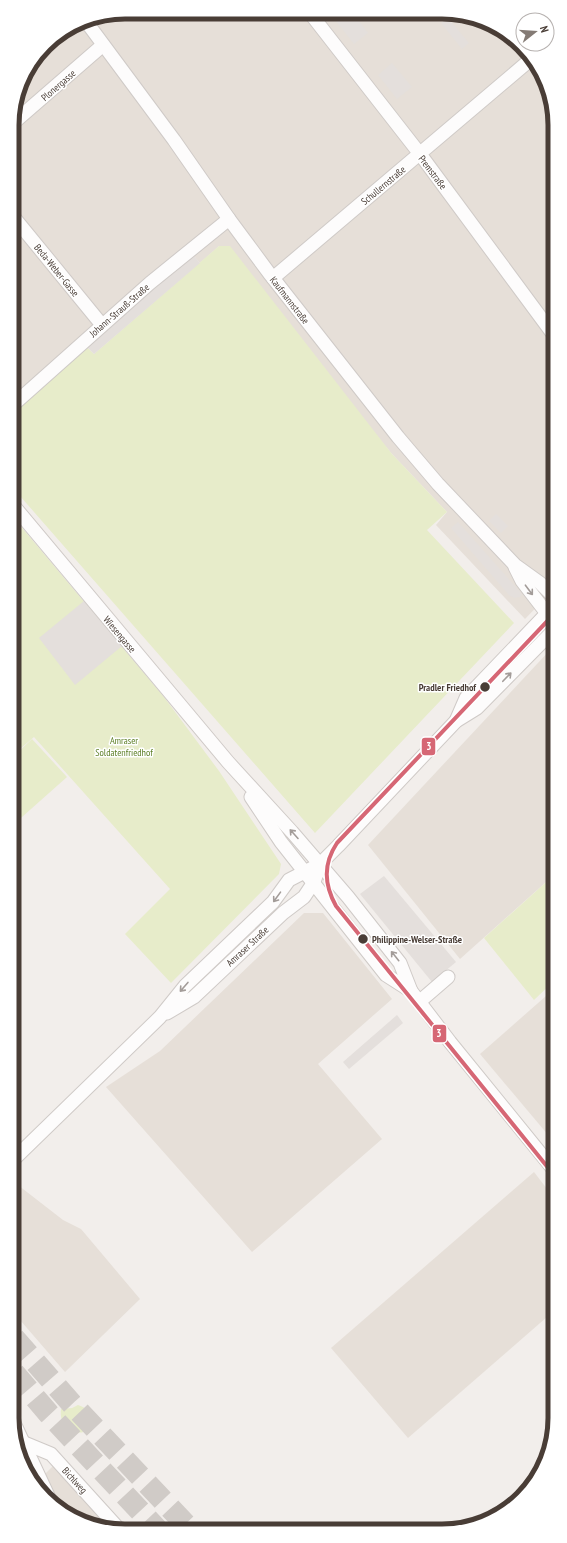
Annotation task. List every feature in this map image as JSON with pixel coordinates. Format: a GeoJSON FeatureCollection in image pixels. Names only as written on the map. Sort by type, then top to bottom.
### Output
{"type":"FeatureCollection","features":[{"type":"Feature","properties":{"kind":"street","name":"Premstraße"},"geometry":{"type":"LineString","coordinates":[[315,19],[420,154],[548,327]]}},
{"type":"Feature","properties":{"kind":"street","name":"Kaufmannstraße"},"geometry":{"type":"LineString","coordinates":[[89,26],[174,140],[229,219],[273,278],[398,437],[428,473],[514,565],[540,583],[548,591]]}},
{"type":"Feature","properties":{"kind":"street","name":"Plonergasse"},"geometry":{"type":"LineString","coordinates":[[19,118],[103,45]]}},
{"type":"Feature","properties":{"kind":"street","name":"Schullernstraße"},"geometry":{"type":"LineString","coordinates":[[273,278],[527,62]]}},
{"type":"Feature","properties":{"kind":"street","name":"Johann-Strauß-Straße"},"geometry":{"type":"LineString","coordinates":[[19,400],[102,324],[229,219]]}},
{"type":"Feature","properties":{"kind":"street","name":"Beda-Weber-Gasse"},"geometry":{"type":"LineString","coordinates":[[19,223],[102,324]]}},
{"type":"Feature","properties":{"kind":"street","name":"Wiesengasse"},"geometry":{"type":"LineString","coordinates":[[19,512],[228,762],[320,864]]}},
{"type":"Feature","properties":{"kind":"street","name":"Kaufmannstraße"},"geometry":{"type":"LineString","coordinates":[[514,565],[522,581],[548,611]]}},
{"type":"Feature","properties":{"kind":"street","name":"Amraser Straße"},"geometry":{"type":"LineString","coordinates":[[456,721],[466,698],[548,617]]}},
{"type":"Feature","properties":{"kind":"street","name":"Amraser Straße"},"geometry":{"type":"LineString","coordinates":[[19,1152],[160,1017],[185,986],[273,902],[289,880],[320,864],[456,721],[477,708],[548,636]]}},
{"type":"Feature","properties":{"kind":"street","name":"Wiesengasse"},"geometry":{"type":"LineString","coordinates":[[228,762],[281,842],[305,871]]}},
{"type":"Feature","properties":{"kind":"street","name":"Amraser Straße"},"geometry":{"type":"LineString","coordinates":[[160,1017],[194,997],[283,913],[304,897],[314,882],[320,864]]}},
{"type":"Feature","properties":{"kind":"street"},"geometry":{"type":"LineString","coordinates":[[320,864],[400,963],[411,991],[419,1002],[548,1163]]}},
{"type":"Feature","properties":{"kind":"street"},"geometry":{"type":"LineString","coordinates":[[305,871],[386,976],[411,991]]}},
{"type":"Feature","properties":{"kind":"street"},"geometry":{"type":"LineString","coordinates":[[419,1002],[448,977]]}},
{"type":"Feature","properties":{"kind":"street"},"geometry":{"type":"LineString","coordinates":[[22,1442],[43,1485]]}},
{"type":"Feature","properties":{"kind":"street","name":"Bichlweg"},"geometry":{"type":"LineString","coordinates":[[22,1442],[51,1454],[114,1523]]}},
{"type":"Feature","properties":{"kind":"shaded area"},"geometry":{"type":"Polygon","coordinates":[[[125,19],[442,19],[463,21],[489,30],[507,41],[515,48],[515,52],[519,52],[534,72],[540,84],[546,104],[548,125],[548,595],[525,619],[436,525],[447,512],[392,454],[219,246],[200,263],[193,255],[87,347],[19,401],[19,118],[21,104],[27,84],[41,60],[60,41],[72,33],[84,27],[104,21],[125,19]]]}},
{"type":"Feature","properties":{"kind":"shaded area"},"geometry":{"type":"Polygon","coordinates":[[[358,19],[368,33],[354,44],[335,20],[358,19]]]}},
{"type":"Feature","properties":{"kind":"shaded area"},"geometry":{"type":"Polygon","coordinates":[[[446,19],[449,20],[469,43],[462,49],[441,23],[446,19]]]}},
{"type":"Feature","properties":{"kind":"shaded area"},"geometry":{"type":"Polygon","coordinates":[[[392,63],[412,87],[397,99],[378,75],[392,63]]]}},
{"type":"Feature","properties":{"kind":"shaded area"},"geometry":{"type":"Polygon","coordinates":[[[193,255],[200,263],[94,354],[87,347],[193,255]]]}},
{"type":"Feature","properties":{"kind":"shaded area"},"geometry":{"type":"Polygon","coordinates":[[[496,514],[508,526],[501,533],[489,521],[496,514]]]}},
{"type":"Feature","properties":{"kind":"shaded area"},"geometry":{"type":"Polygon","coordinates":[[[458,522],[522,594],[520,597],[514,598],[509,595],[451,528],[458,522]]]}},
{"type":"Feature","properties":{"kind":"shaded area"},"geometry":{"type":"Polygon","coordinates":[[[84,601],[122,646],[75,685],[39,638],[84,601]]]}},
{"type":"Feature","properties":{"kind":"shaded area"},"geometry":{"type":"Polygon","coordinates":[[[548,652],[548,880],[460,959],[368,845],[548,652]]]}},
{"type":"Feature","properties":{"kind":"shaded area"},"geometry":{"type":"Polygon","coordinates":[[[384,876],[456,962],[432,982],[360,894],[384,876]]]}},
{"type":"Feature","properties":{"kind":"shaded area"},"geometry":{"type":"Polygon","coordinates":[[[304,913],[323,913],[392,999],[318,1064],[382,1139],[252,1252],[106,1087],[160,1051],[304,913]]]}},
{"type":"Feature","properties":{"kind":"shaded area"},"geometry":{"type":"Polygon","coordinates":[[[548,994],[548,1135],[480,1054],[548,994]]]}},
{"type":"Feature","properties":{"kind":"shaded area"},"geometry":{"type":"Polygon","coordinates":[[[397,1015],[403,1023],[349,1069],[343,1062],[397,1015]]]}},
{"type":"Feature","properties":{"kind":"shaded area"},"geometry":{"type":"Polygon","coordinates":[[[534,1172],[548,1190],[548,1316],[408,1438],[331,1348],[534,1172]]]}},
{"type":"Feature","properties":{"kind":"shaded area"},"geometry":{"type":"Polygon","coordinates":[[[19,1186],[63,1220],[81,1229],[140,1299],[65,1372],[19,1319],[19,1186]]]}},
{"type":"Feature","properties":{"kind":"shaded area"},"geometry":{"type":"Polygon","coordinates":[[[55,1464],[106,1522],[78,1513],[60,1502],[51,1494],[43,1476],[55,1464]]]}},
{"type":"Feature","properties":{"kind":"green space","name":"Pradler Friedhof"},"geometry":{"type":"Polygon","coordinates":[[[219,246],[230,246],[392,454],[447,512],[427,530],[514,623],[315,833],[19,495],[19,401],[87,347],[94,354],[219,246]]]}},
{"type":"Feature","properties":{"kind":"green space","name":"Amraser Soldatenfriedhof"},"geometry":{"type":"Polygon","coordinates":[[[19,524],[164,697],[219,771],[281,864],[279,874],[171,983],[125,934],[170,889],[34,737],[19,750],[19,524]]]}},
{"type":"Feature","properties":{"kind":"green space"},"geometry":{"type":"Polygon","coordinates":[[[32,739],[67,777],[19,820],[19,751],[32,739]]]}},
{"type":"Feature","properties":{"kind":"green space"},"geometry":{"type":"Polygon","coordinates":[[[548,880],[548,987],[534,1000],[484,938],[548,880]]]}},
{"type":"Feature","properties":{"kind":"green space"},"geometry":{"type":"Polygon","coordinates":[[[78,1405],[90,1412],[94,1417],[96,1424],[84,1432],[78,1433],[67,1428],[63,1423],[61,1409],[72,1408],[78,1405]]]}},
{"type":"Feature","properties":{"kind":"tunnel"},"geometry":{"type":"LineString","coordinates":[[19,1344],[72,1404],[185,1524]]}},
{"type":"Feature","properties":{"kind":"tunnel"},"geometry":{"type":"LineString","coordinates":[[19,1379],[49,1414],[152,1524]]}},
{"type":"Feature","properties":{"kind":"transit line","name":"3"},"geometry":{"type":"LineString","coordinates":[[548,620],[337,843],[332,851],[327,866],[327,882],[336,906],[548,1168]]}},
{"type":"Feature","properties":{"kind":"place","name":"Pradler Friedhof"},"geometry":{"type":"Point","coordinates":[485,687]}},
{"type":"Feature","properties":{"kind":"place","name":"Philippine-Welser-Straße"},"geometry":{"type":"Point","coordinates":[363,939]}}]}
